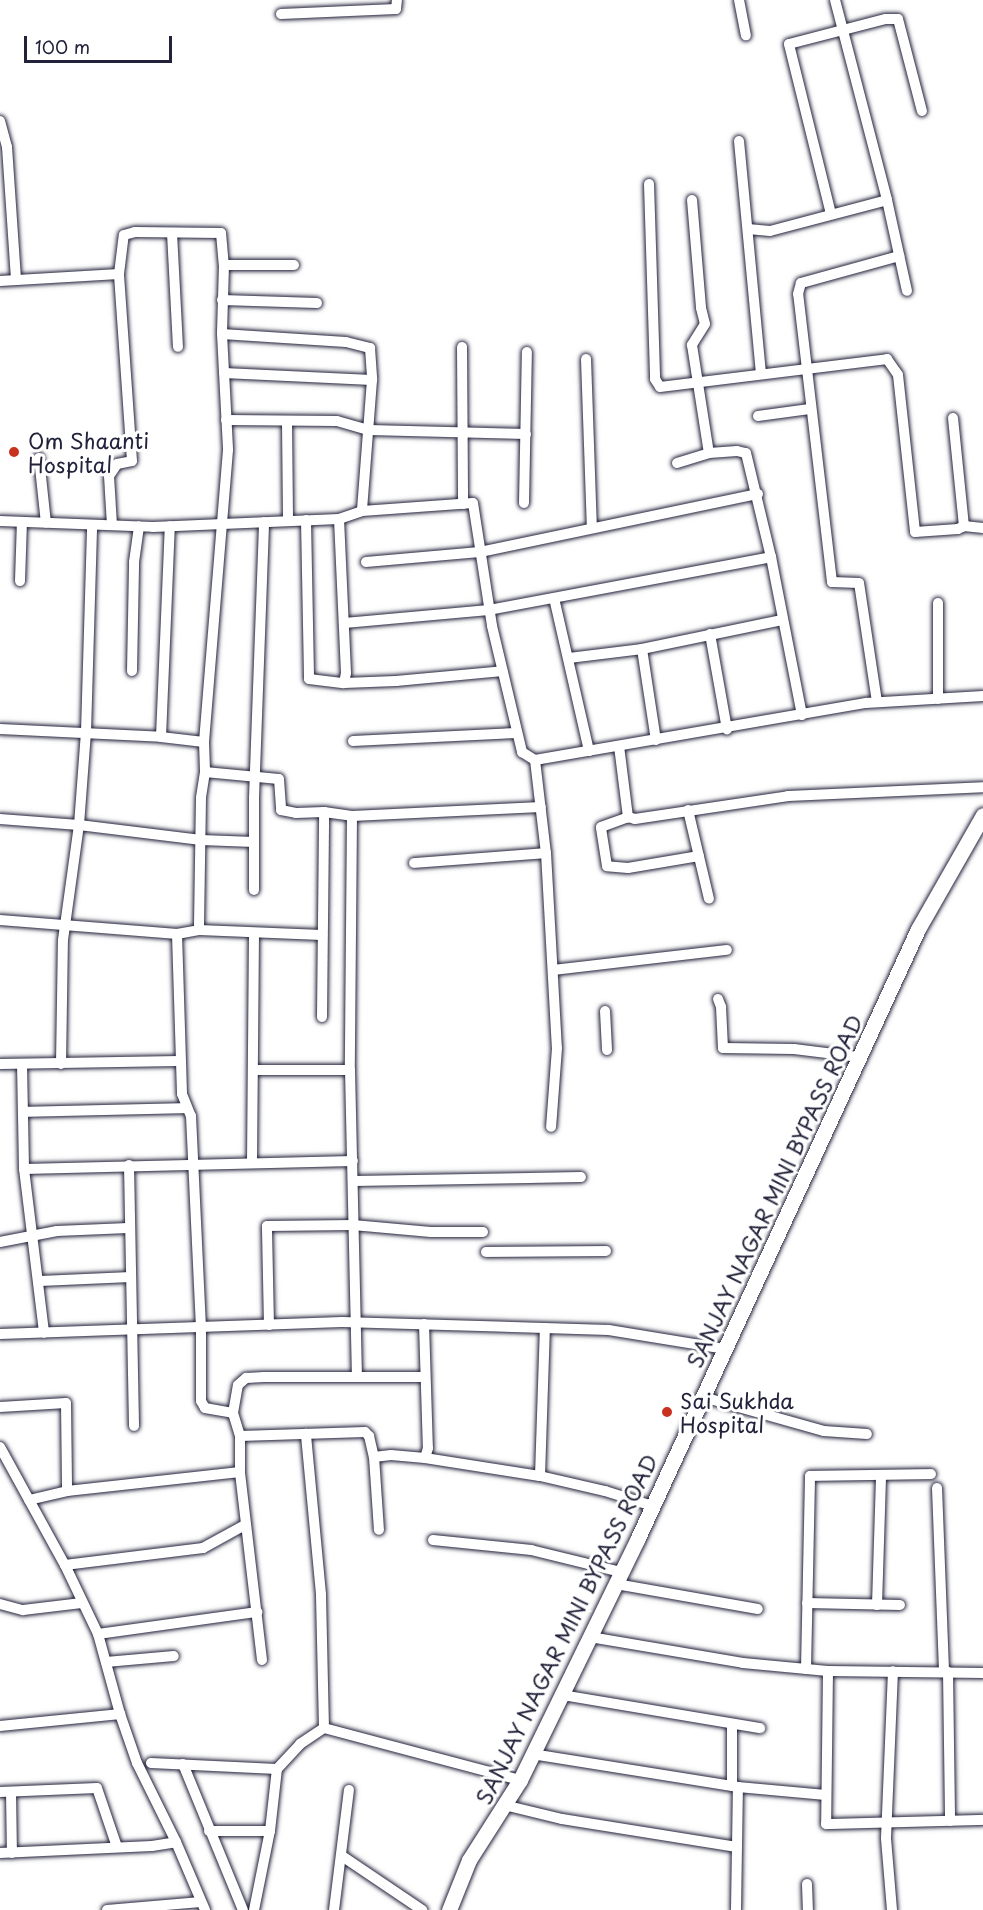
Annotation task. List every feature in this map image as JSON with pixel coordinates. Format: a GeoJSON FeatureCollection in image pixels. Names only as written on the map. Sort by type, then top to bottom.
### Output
{"type":"FeatureCollection","features":[{"type":"Feature","properties":{"kind":"street"},"geometry":{"type":"LineString","coordinates":[[281,14],[396,9],[397,0]]}},
{"type":"Feature","properties":{"kind":"street"},"geometry":{"type":"LineString","coordinates":[[739,0],[746,35]]}},
{"type":"Feature","properties":{"kind":"street"},"geometry":{"type":"LineString","coordinates":[[835,0],[887,200],[907,291]]}},
{"type":"Feature","properties":{"kind":"street"},"geometry":{"type":"LineString","coordinates":[[831,214],[789,44],[886,19],[898,19],[922,111]]}},
{"type":"Feature","properties":{"kind":"street"},"geometry":{"type":"LineString","coordinates":[[0,121],[7,147],[16,280]]}},
{"type":"Feature","properties":{"kind":"street"},"geometry":{"type":"LineString","coordinates":[[739,141],[761,373]]}},
{"type":"Feature","properties":{"kind":"street"},"geometry":{"type":"LineString","coordinates":[[649,184],[655,380],[660,387],[887,359],[898,375],[915,532],[958,529],[964,526],[983,528]]}},
{"type":"Feature","properties":{"kind":"street"},"geometry":{"type":"LineString","coordinates":[[692,200],[701,308],[705,324],[692,345],[710,453]]}},
{"type":"Feature","properties":{"kind":"street"},"geometry":{"type":"LineString","coordinates":[[748,229],[770,231],[887,200]]}},
{"type":"Feature","properties":{"kind":"street"},"geometry":{"type":"LineString","coordinates":[[112,525],[109,476],[117,464],[132,461],[119,274],[124,235],[135,232],[221,233],[224,265],[222,334],[228,450],[204,742],[199,930]]}},
{"type":"Feature","properties":{"kind":"street"},"geometry":{"type":"LineString","coordinates":[[172,233],[178,347]]}},
{"type":"Feature","properties":{"kind":"street"},"geometry":{"type":"LineString","coordinates":[[877,702],[859,584],[832,582],[798,294],[801,283],[899,256]]}},
{"type":"Feature","properties":{"kind":"street"},"geometry":{"type":"LineString","coordinates":[[224,265],[294,265]]}},
{"type":"Feature","properties":{"kind":"street"},"geometry":{"type":"LineString","coordinates":[[0,281],[119,274]]}},
{"type":"Feature","properties":{"kind":"street"},"geometry":{"type":"LineString","coordinates":[[222,300],[317,303]]}},
{"type":"Feature","properties":{"kind":"street"},"geometry":{"type":"LineString","coordinates":[[222,334],[368,345],[372,354],[372,380],[362,511]]}},
{"type":"Feature","properties":{"kind":"street"},"geometry":{"type":"LineString","coordinates":[[462,347],[463,504]]}},
{"type":"Feature","properties":{"kind":"street"},"geometry":{"type":"LineString","coordinates":[[524,503],[527,352]]}},
{"type":"Feature","properties":{"kind":"street"},"geometry":{"type":"LineString","coordinates":[[586,359],[592,528]]}},
{"type":"Feature","properties":{"kind":"street"},"geometry":{"type":"LineString","coordinates":[[224,373],[372,380]]}},
{"type":"Feature","properties":{"kind":"street"},"geometry":{"type":"LineString","coordinates":[[758,416],[810,409]]}},
{"type":"Feature","properties":{"kind":"street"},"geometry":{"type":"LineString","coordinates":[[953,418],[964,526]]}},
{"type":"Feature","properties":{"kind":"street"},"geometry":{"type":"LineString","coordinates":[[226,420],[287,422],[295,420],[329,423],[337,421],[369,430],[463,435],[526,434]]}},
{"type":"Feature","properties":{"kind":"street"},"geometry":{"type":"LineString","coordinates":[[287,422],[288,521]]}},
{"type":"Feature","properties":{"kind":"street"},"geometry":{"type":"LineString","coordinates":[[677,463],[710,453],[737,451],[746,453],[758,494],[802,715]]}},
{"type":"Feature","properties":{"kind":"street"},"geometry":{"type":"LineString","coordinates":[[39,459],[46,523]]}},
{"type":"Feature","properties":{"kind":"street"},"geometry":{"type":"LineString","coordinates":[[366,562],[480,552],[758,494]]}},
{"type":"Feature","properties":{"kind":"street"},"geometry":{"type":"LineString","coordinates":[[0,521],[170,526],[339,519],[362,511],[473,503],[489,610],[517,733],[522,752],[535,760],[877,702],[983,696]]}},
{"type":"Feature","properties":{"kind":"street"},"geometry":{"type":"LineString","coordinates":[[339,519],[346,673],[344,683]]}},
{"type":"Feature","properties":{"kind":"street"},"geometry":{"type":"LineString","coordinates":[[306,520],[309,679],[344,683],[503,671]]}},
{"type":"Feature","properties":{"kind":"street"},"geometry":{"type":"LineString","coordinates":[[20,581],[22,522]]}},
{"type":"Feature","properties":{"kind":"street"},"geometry":{"type":"LineString","coordinates":[[254,891],[264,522]]}},
{"type":"Feature","properties":{"kind":"street"},"geometry":{"type":"LineString","coordinates":[[61,1064],[63,940],[67,926],[79,825],[86,732],[92,525]]}},
{"type":"Feature","properties":{"kind":"street"},"geometry":{"type":"LineString","coordinates":[[132,670],[135,562],[139,526]]}},
{"type":"Feature","properties":{"kind":"street"},"geometry":{"type":"LineString","coordinates":[[161,737],[170,526]]}},
{"type":"Feature","properties":{"kind":"street"},"geometry":{"type":"LineString","coordinates":[[344,623],[489,610],[771,557]]}},
{"type":"Feature","properties":{"kind":"street"},"geometry":{"type":"LineString","coordinates":[[554,598],[589,751]]}},
{"type":"Feature","properties":{"kind":"street"},"geometry":{"type":"LineString","coordinates":[[938,603],[938,699]]}},
{"type":"Feature","properties":{"kind":"street"},"geometry":{"type":"LineString","coordinates":[[569,658],[642,649],[782,620]]}},
{"type":"Feature","properties":{"kind":"street"},"geometry":{"type":"LineString","coordinates":[[710,634],[727,729]]}},
{"type":"Feature","properties":{"kind":"street"},"geometry":{"type":"LineString","coordinates":[[642,649],[656,740]]}},
{"type":"Feature","properties":{"kind":"street"},"geometry":{"type":"LineString","coordinates":[[0,729],[86,732],[204,742]]}},
{"type":"Feature","properties":{"kind":"street"},"geometry":{"type":"LineString","coordinates":[[353,741],[517,733]]}},
{"type":"Feature","properties":{"kind":"street"},"geometry":{"type":"LineString","coordinates":[[619,746],[628,817]]}},
{"type":"Feature","properties":{"kind":"street"},"geometry":{"type":"LineString","coordinates":[[535,760],[546,853],[557,1048],[551,1127]]}},
{"type":"Feature","properties":{"kind":"street"},"geometry":{"type":"LineString","coordinates":[[205,772],[279,779],[281,810],[296,813],[324,812],[352,816],[541,807]]}},
{"type":"Feature","properties":{"kind":"street"},"geometry":{"type":"LineString","coordinates":[[699,856],[628,868],[607,866],[601,827],[628,817],[788,796],[983,787]]}},
{"type":"Feature","properties":{"kind":"street"},"geometry":{"type":"LineString","coordinates":[[687,810],[709,899]]}},
{"type":"Feature","properties":{"kind":"street"},"geometry":{"type":"LineString","coordinates":[[322,1017],[324,812]]}},
{"type":"Feature","properties":{"kind":"street","name":"SANJAY NAGAR MINI BYPASS ROAD"},"geometry":{"type":"LineString","coordinates":[[449,1910],[469,1860],[520,1780],[619,1578],[918,929],[983,815]]}},
{"type":"Feature","properties":{"kind":"street"},"geometry":{"type":"LineString","coordinates":[[352,816],[350,1070],[354,1181],[352,1226],[358,1322],[357,1377]]}},
{"type":"Feature","properties":{"kind":"street"},"geometry":{"type":"LineString","coordinates":[[0,819],[79,825],[201,840],[254,842]]}},
{"type":"Feature","properties":{"kind":"street"},"geometry":{"type":"LineString","coordinates":[[414,862],[546,853]]}},
{"type":"Feature","properties":{"kind":"street"},"geometry":{"type":"LineString","coordinates":[[0,920],[177,934],[199,930],[322,934]]}},
{"type":"Feature","properties":{"kind":"street"},"geometry":{"type":"LineString","coordinates":[[252,1162],[254,933]]}},
{"type":"Feature","properties":{"kind":"street"},"geometry":{"type":"LineString","coordinates":[[177,934],[179,1061],[182,1094],[191,1116],[201,1328],[201,1401],[205,1408],[233,1413]]}},
{"type":"Feature","properties":{"kind":"street"},"geometry":{"type":"LineString","coordinates":[[553,970],[727,950]]}},
{"type":"Feature","properties":{"kind":"street"},"geometry":{"type":"LineString","coordinates":[[718,999],[721,1007],[723,1048],[794,1049],[809,1053],[858,1057]]}},
{"type":"Feature","properties":{"kind":"street"},"geometry":{"type":"LineString","coordinates":[[605,1011],[607,1050]]}},
{"type":"Feature","properties":{"kind":"street"},"geometry":{"type":"LineString","coordinates":[[0,1064],[179,1061]]}},
{"type":"Feature","properties":{"kind":"street"},"geometry":{"type":"LineString","coordinates":[[22,1064],[24,1169],[31,1236],[40,1281],[44,1333]]}},
{"type":"Feature","properties":{"kind":"street"},"geometry":{"type":"LineString","coordinates":[[254,1070],[350,1070]]}},
{"type":"Feature","properties":{"kind":"street"},"geometry":{"type":"LineString","coordinates":[[22,1112],[186,1108]]}},
{"type":"Feature","properties":{"kind":"street"},"geometry":{"type":"LineString","coordinates":[[24,1169],[353,1161]]}},
{"type":"Feature","properties":{"kind":"street"},"geometry":{"type":"LineString","coordinates":[[129,1166],[128,1228],[131,1242],[134,1426]]}},
{"type":"Feature","properties":{"kind":"street"},"geometry":{"type":"LineString","coordinates":[[354,1181],[581,1177]]}},
{"type":"Feature","properties":{"kind":"street"},"geometry":{"type":"LineString","coordinates":[[269,1325],[267,1226],[352,1226],[431,1232],[483,1232]]}},
{"type":"Feature","properties":{"kind":"street"},"geometry":{"type":"LineString","coordinates":[[0,1242],[57,1231],[128,1228]]}},
{"type":"Feature","properties":{"kind":"street"},"geometry":{"type":"LineString","coordinates":[[486,1252],[606,1251]]}},
{"type":"Feature","properties":{"kind":"street"},"geometry":{"type":"LineString","coordinates":[[40,1281],[131,1277]]}},
{"type":"Feature","properties":{"kind":"street"},"geometry":{"type":"LineString","coordinates":[[0,1334],[358,1322],[609,1330],[725,1349]]}},
{"type":"Feature","properties":{"kind":"street"},"geometry":{"type":"LineString","coordinates":[[424,1324],[428,1448],[425,1458]]}},
{"type":"Feature","properties":{"kind":"street"},"geometry":{"type":"LineString","coordinates":[[540,1476],[546,1328]]}},
{"type":"Feature","properties":{"kind":"street"},"geometry":{"type":"LineString","coordinates":[[261,1660],[240,1472],[240,1436],[233,1413],[238,1385],[246,1378],[425,1377]]}},
{"type":"Feature","properties":{"kind":"street"},"geometry":{"type":"LineString","coordinates":[[703,1397],[824,1431],[867,1434]]}},
{"type":"Feature","properties":{"kind":"street"},"geometry":{"type":"LineString","coordinates":[[0,1407],[66,1404],[67,1491]]}},
{"type":"Feature","properties":{"kind":"street"},"geometry":{"type":"LineString","coordinates":[[240,1436],[365,1432],[369,1436],[374,1457],[379,1530]]}},
{"type":"Feature","properties":{"kind":"street"},"geometry":{"type":"LineString","coordinates":[[306,1434],[321,1594],[324,1728]]}},
{"type":"Feature","properties":{"kind":"street"},"geometry":{"type":"LineString","coordinates":[[0,1451],[65,1565],[99,1634],[120,1714],[137,1763],[176,1842],[203,1906],[106,1910]]}},
{"type":"Feature","properties":{"kind":"street"},"geometry":{"type":"LineString","coordinates":[[374,1457],[425,1458],[540,1476],[605,1491],[653,1506]]}},
{"type":"Feature","properties":{"kind":"street"},"geometry":{"type":"LineString","coordinates":[[29,1500],[67,1491],[240,1472]]}},
{"type":"Feature","properties":{"kind":"street"},"geometry":{"type":"LineString","coordinates":[[806,1669],[810,1476],[931,1474]]}},
{"type":"Feature","properties":{"kind":"street"},"geometry":{"type":"LineString","coordinates":[[877,1605],[881,1475]]}},
{"type":"Feature","properties":{"kind":"street"},"geometry":{"type":"LineString","coordinates":[[937,1488],[946,1672],[950,1821]]}},
{"type":"Feature","properties":{"kind":"street"},"geometry":{"type":"LineString","coordinates":[[65,1565],[203,1548],[245,1525]]}},
{"type":"Feature","properties":{"kind":"street"},"geometry":{"type":"LineString","coordinates":[[433,1540],[531,1550],[619,1578],[758,1609]]}},
{"type":"Feature","properties":{"kind":"street"},"geometry":{"type":"LineString","coordinates":[[0,1605],[23,1610],[82,1603]]}},
{"type":"Feature","properties":{"kind":"street"},"geometry":{"type":"LineString","coordinates":[[807,1603],[900,1605]]}},
{"type":"Feature","properties":{"kind":"street"},"geometry":{"type":"LineString","coordinates":[[99,1634],[257,1612]]}},
{"type":"Feature","properties":{"kind":"street"},"geometry":{"type":"LineString","coordinates":[[590,1637],[743,1663],[806,1669],[983,1673]]}},
{"type":"Feature","properties":{"kind":"street"},"geometry":{"type":"LineString","coordinates":[[106,1662],[174,1656]]}},
{"type":"Feature","properties":{"kind":"street"},"geometry":{"type":"LineString","coordinates":[[828,1671],[826,1824],[983,1820]]}},
{"type":"Feature","properties":{"kind":"street"},"geometry":{"type":"LineString","coordinates":[[892,1910],[886,1823],[893,1671]]}},
{"type":"Feature","properties":{"kind":"street"},"geometry":{"type":"LineString","coordinates":[[562,1695],[760,1728]]}},
{"type":"Feature","properties":{"kind":"street"},"geometry":{"type":"LineString","coordinates":[[0,1726],[120,1714]]}},
{"type":"Feature","properties":{"kind":"street"},"geometry":{"type":"LineString","coordinates":[[732,1724],[737,1847],[736,1910]]}},
{"type":"Feature","properties":{"kind":"street"},"geometry":{"type":"LineString","coordinates":[[254,1910],[270,1831],[278,1769],[300,1744],[324,1728],[520,1780]]}},
{"type":"Feature","properties":{"kind":"street"},"geometry":{"type":"LineString","coordinates":[[532,1754],[735,1787],[826,1795]]}},
{"type":"Feature","properties":{"kind":"street"},"geometry":{"type":"LineString","coordinates":[[151,1763],[278,1769]]}},
{"type":"Feature","properties":{"kind":"street"},"geometry":{"type":"LineString","coordinates":[[183,1764],[243,1910]]}},
{"type":"Feature","properties":{"kind":"street"},"geometry":{"type":"LineString","coordinates":[[117,1847],[97,1788],[6,1792],[6,1853],[152,1846],[176,1842]]}},
{"type":"Feature","properties":{"kind":"street"},"geometry":{"type":"LineString","coordinates":[[334,1910],[349,1790]]}},
{"type":"Feature","properties":{"kind":"street"},"geometry":{"type":"LineString","coordinates":[[504,1805],[562,1820],[737,1847]]}},
{"type":"Feature","properties":{"kind":"street"},"geometry":{"type":"LineString","coordinates":[[209,1831],[270,1831]]}},
{"type":"Feature","properties":{"kind":"street"},"geometry":{"type":"LineString","coordinates":[[342,1856],[422,1910]]}},
{"type":"Feature","properties":{"kind":"street"},"geometry":{"type":"LineString","coordinates":[[807,1884],[808,1910]]}},
{"type":"Feature","properties":{"kind":"place","name":"Om Shaanti Hospital"},"geometry":{"type":"Point","coordinates":[14,452]}},
{"type":"Feature","properties":{"kind":"place","name":"Sai Sukhda Hospital"},"geometry":{"type":"Point","coordinates":[667,1412]}}]}
